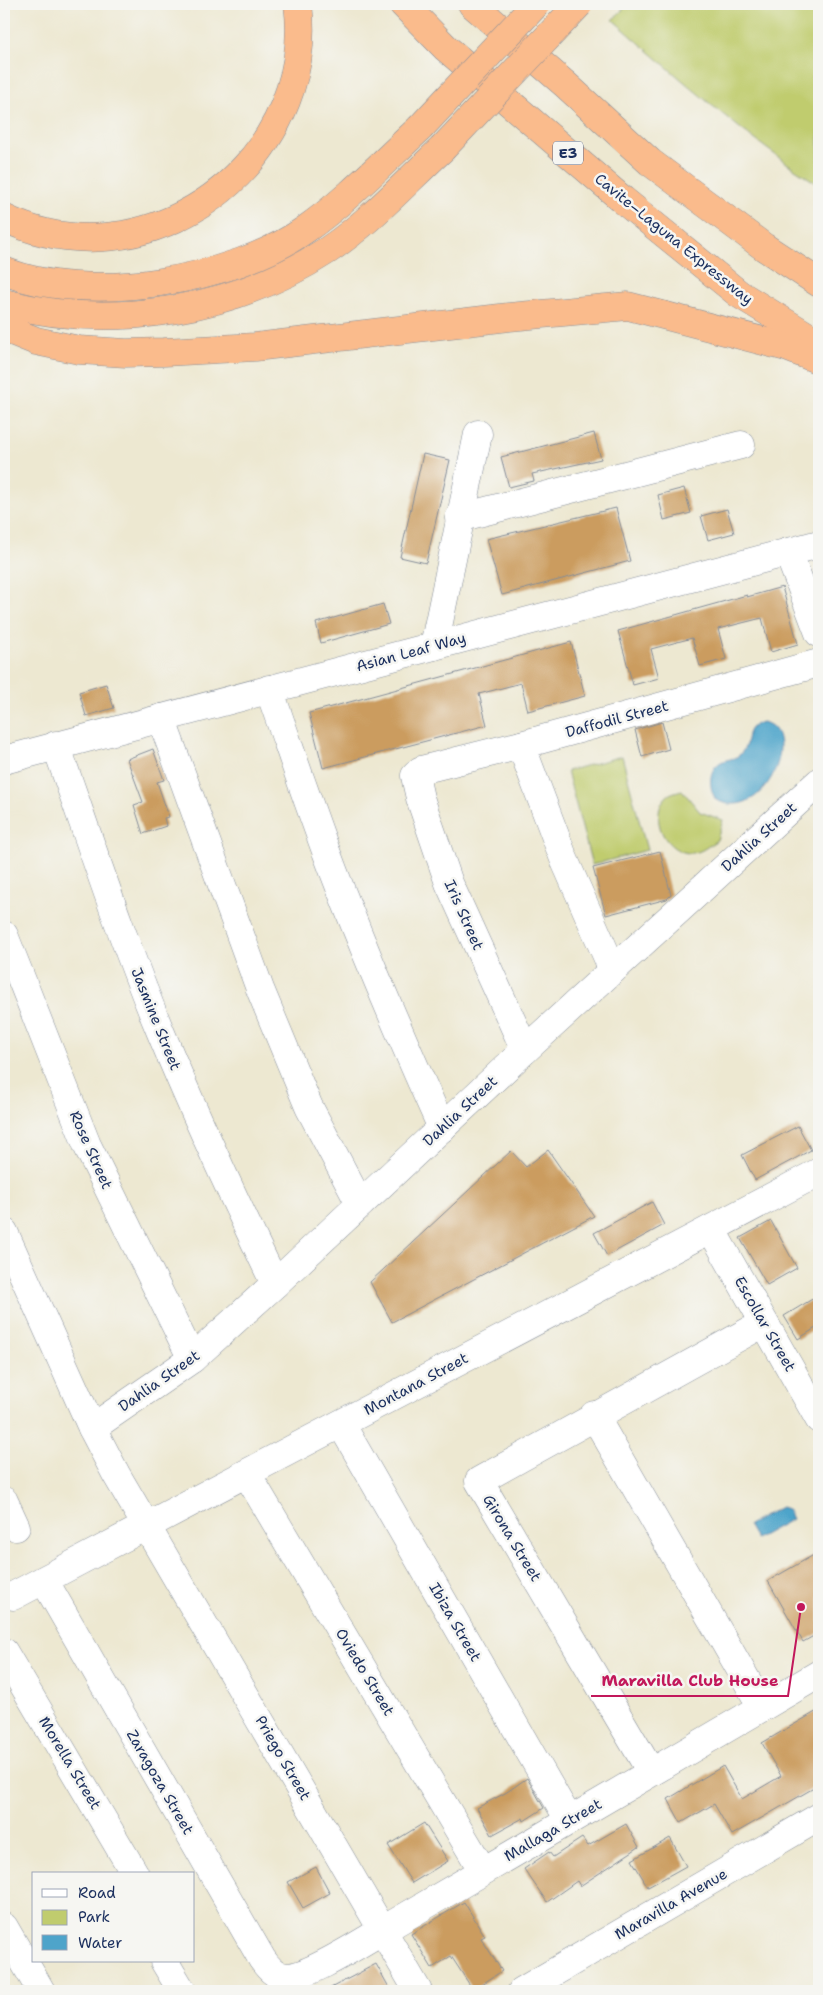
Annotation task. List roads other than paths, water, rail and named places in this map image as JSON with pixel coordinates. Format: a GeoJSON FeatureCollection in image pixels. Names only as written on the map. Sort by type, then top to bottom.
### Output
{"type":"FeatureCollection","features":[{"type":"Feature","properties":{"kind":"highway"},"geometry":{"type":"LineString","coordinates":[[4,218],[34,230],[56,235],[105,236],[136,231],[172,221],[210,199],[245,169],[257,154],[267,140],[284,106],[298,56],[300,28],[298,4]]}},
{"type":"Feature","properties":{"kind":"highway","name":"Cavite–Laguna Expressway"},"geometry":{"type":"LineString","coordinates":[[403,4],[452,54],[623,200],[739,294],[819,343]]}},
{"type":"Feature","properties":{"kind":"highway"},"geometry":{"type":"LineString","coordinates":[[472,4],[566,85],[650,162],[764,247],[819,283]]}},
{"type":"Feature","properties":{"kind":"highway"},"geometry":{"type":"LineString","coordinates":[[4,271],[21,278],[58,285],[96,287],[170,280],[242,262],[274,249],[327,214],[420,128],[536,4]]}},
{"type":"Feature","properties":{"kind":"highway"},"geometry":{"type":"LineString","coordinates":[[4,302],[33,310],[65,314],[111,316],[154,312],[191,305],[235,293],[296,269],[329,249],[384,204],[442,149],[579,4]]}},
{"type":"Feature","properties":{"kind":"highway"},"geometry":{"type":"LineString","coordinates":[[4,328],[36,341],[79,350],[126,353],[173,352],[274,345],[628,306],[786,346],[819,360]]}},
{"type":"Feature","properties":{"kind":"street"},"geometry":{"type":"LineString","coordinates":[[434,646],[459,518],[478,434]]}},
{"type":"Feature","properties":{"kind":"street"},"geometry":{"type":"LineString","coordinates":[[459,518],[741,445]]}},
{"type":"Feature","properties":{"kind":"street","name":"Asian Leaf Way"},"geometry":{"type":"LineString","coordinates":[[4,760],[819,544]]}},
{"type":"Feature","properties":{"kind":"street"},"geometry":{"type":"LineString","coordinates":[[788,552],[819,633]]}},
{"type":"Feature","properties":{"kind":"street","name":"Daffodil Street"},"geometry":{"type":"LineString","coordinates":[[415,776],[421,770],[522,745],[819,663]]}},
{"type":"Feature","properties":{"kind":"street"},"geometry":{"type":"LineString","coordinates":[[269,689],[326,851],[408,1052],[442,1128]]}},
{"type":"Feature","properties":{"kind":"street"},"geometry":{"type":"LineString","coordinates":[[161,718],[260,989],[309,1107],[360,1204]]}},
{"type":"Feature","properties":{"kind":"street","name":"Jasmine Street"},"geometry":{"type":"LineString","coordinates":[[56,745],[160,1032],[214,1156],[275,1284]]}},
{"type":"Feature","properties":{"kind":"street"},"geometry":{"type":"LineString","coordinates":[[522,745],[564,859],[614,970]]}},
{"type":"Feature","properties":{"kind":"street","name":"Iris Street"},"geometry":{"type":"LineString","coordinates":[[415,776],[420,798],[449,883],[525,1050]]}},
{"type":"Feature","properties":{"kind":"street","name":"Dahlia Street"},"geometry":{"type":"LineString","coordinates":[[92,1428],[192,1359],[525,1050],[819,782]]}},
{"type":"Feature","properties":{"kind":"street","name":"Rose Street"},"geometry":{"type":"LineString","coordinates":[[4,935],[87,1145],[192,1359]]}},
{"type":"Feature","properties":{"kind":"street","name":"Montana Street"},"geometry":{"type":"LineString","coordinates":[[13,1596],[711,1229],[816,1182]]}},
{"type":"Feature","properties":{"kind":"street","name":"Escollar Street"},"geometry":{"type":"LineString","coordinates":[[711,1229],[819,1419]]}},
{"type":"Feature","properties":{"kind":"street","name":"Priego Street"},"geometry":{"type":"LineString","coordinates":[[4,1232],[92,1428],[116,1474],[418,1991]]}},
{"type":"Feature","properties":{"kind":"street","name":"Girona Street"},"geometry":{"type":"LineString","coordinates":[[651,1772],[479,1481],[594,1415],[764,1322]]}},
{"type":"Feature","properties":{"kind":"street"},"geometry":{"type":"LineString","coordinates":[[594,1415],[762,1707]]}},
{"type":"Feature","properties":{"kind":"street","name":"Ibiza Street"},"geometry":{"type":"LineString","coordinates":[[341,1424],[569,1820]]}},
{"type":"Feature","properties":{"kind":"street","name":"Oviedo Street"},"geometry":{"type":"LineString","coordinates":[[247,1474],[483,1871]]}},
{"type":"Feature","properties":{"kind":"street"},"geometry":{"type":"LineString","coordinates":[[4,1502],[16,1527]]}},
{"type":"Feature","properties":{"kind":"street","name":"Zaragoza Street"},"geometry":{"type":"LineString","coordinates":[[44,1580],[262,1960],[272,1972],[284,1977]]}},
{"type":"Feature","properties":{"kind":"street","name":"Morella Street"},"geometry":{"type":"LineString","coordinates":[[4,1652],[134,1872]]}},
{"type":"Feature","properties":{"kind":"street","name":"Mallaga Street"},"geometry":{"type":"LineString","coordinates":[[284,1977],[297,1976],[310,1971],[383,1930],[819,1674]]}},
{"type":"Feature","properties":{"kind":"street","name":"Morella Street"},"geometry":{"type":"LineString","coordinates":[[4,1686],[112,1872]]}},
{"type":"Feature","properties":{"kind":"street","name":"Maravilla Avenue"},"geometry":{"type":"LineString","coordinates":[[522,1991],[819,1817]]}},
{"type":"Feature","properties":{"kind":"street"},"geometry":{"type":"LineString","coordinates":[[4,1927],[41,1991]]}},
{"type":"Feature","properties":{"kind":"street"},"geometry":{"type":"LineString","coordinates":[[165,1962],[182,1991]]}},
{"type":"Feature","properties":{"kind":"street"},"geometry":{"type":"LineString","coordinates":[[187,1962],[203,1991]]}},
{"type":"Feature","properties":{"kind":"water"},"geometry":{"type":"Polygon","coordinates":[[[762,722],[774,728],[779,740],[779,756],[774,773],[764,788],[751,799],[735,804],[716,800],[711,785],[713,770],[721,762],[740,755],[745,747],[751,728],[762,722]]]}},
{"type":"Feature","properties":{"kind":"water"},"geometry":{"type":"Polygon","coordinates":[[[781,1507],[787,1509],[792,1519],[756,1539],[748,1525],[781,1507]]]}},
{"type":"Feature","properties":{"kind":"place","name":"Maravilla Club House"},"geometry":{"type":"Point","coordinates":[801,1607]}}]}
